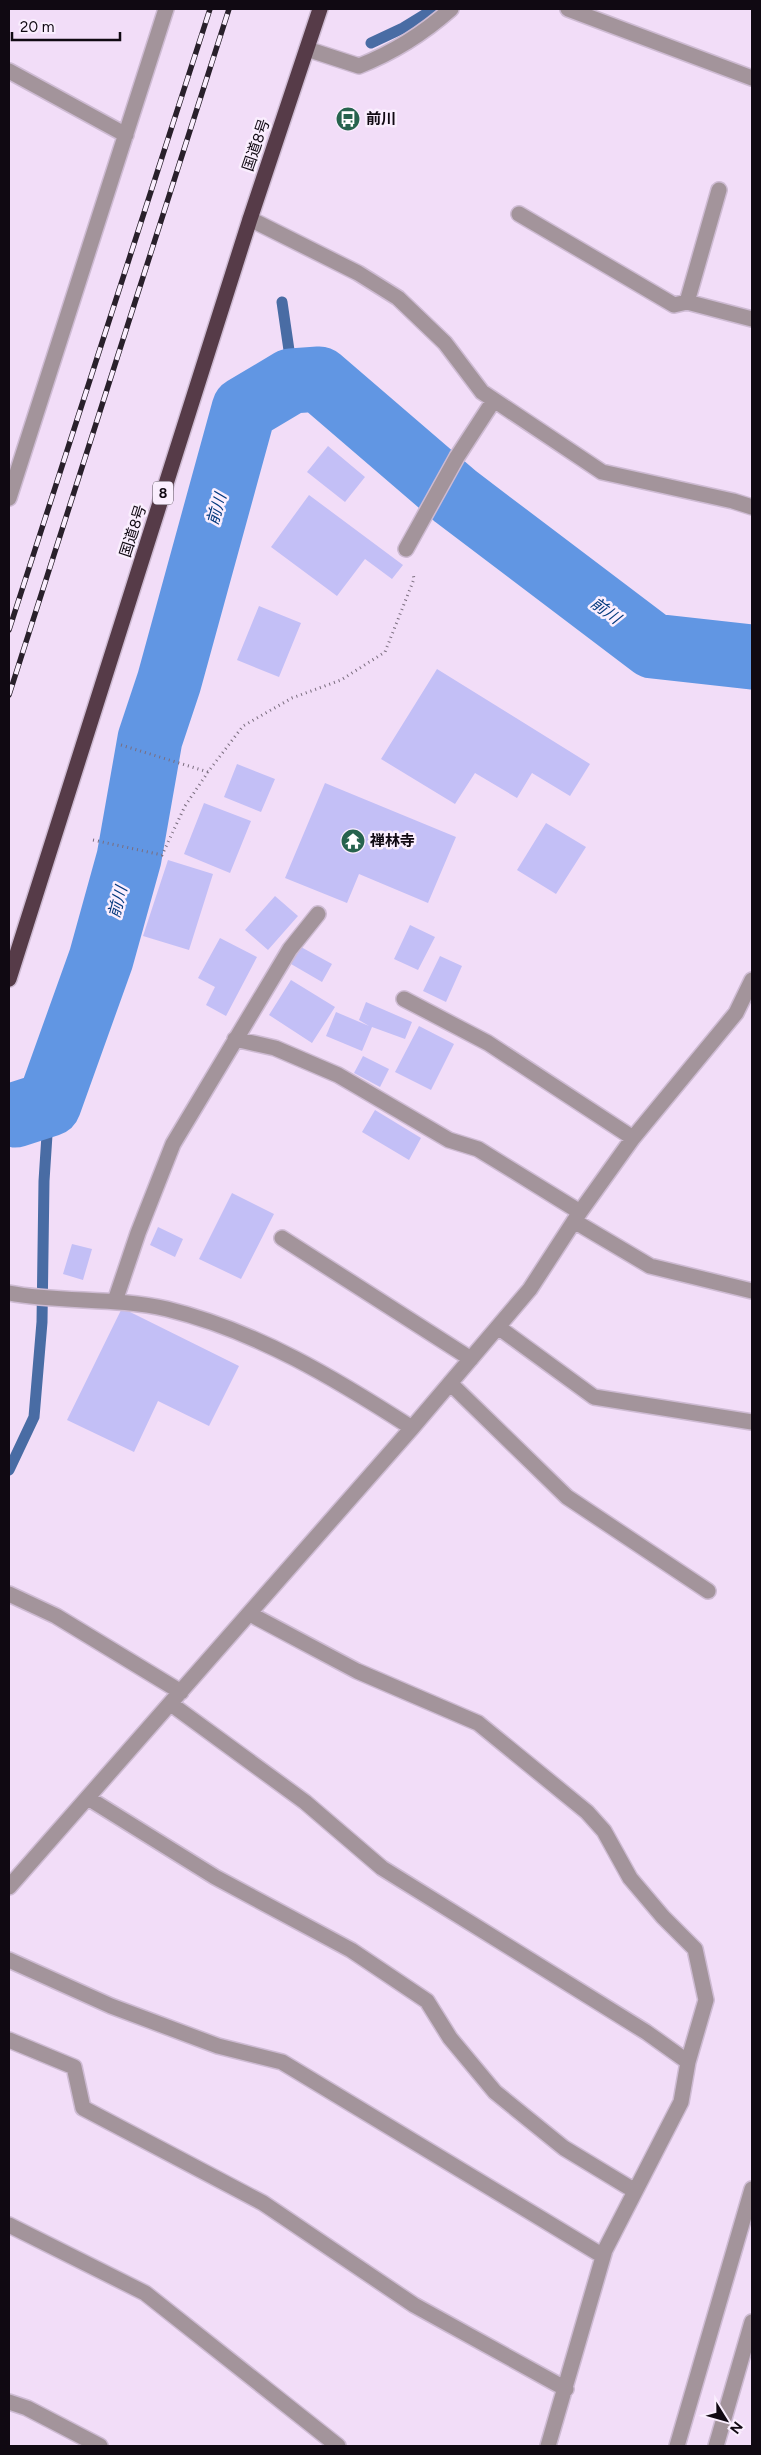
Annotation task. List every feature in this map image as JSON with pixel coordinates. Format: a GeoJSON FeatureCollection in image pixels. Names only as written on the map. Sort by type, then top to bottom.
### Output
{"type":"FeatureCollection","features":[{"type":"Feature","properties":{"kind":"highway","name":"国道8号"},"geometry":{"type":"LineString","coordinates":[[9,979],[250,220],[320,9]]}},
{"type":"Feature","properties":{"kind":"street"},"geometry":{"type":"LineString","coordinates":[[9,498],[166,9]]}},
{"type":"Feature","properties":{"kind":"street"},"geometry":{"type":"LineString","coordinates":[[307,49],[359,66],[384,56],[435,23],[451,9]]}},
{"type":"Feature","properties":{"kind":"street"},"geometry":{"type":"LineString","coordinates":[[568,9],[752,78]]}},
{"type":"Feature","properties":{"kind":"street"},"geometry":{"type":"LineString","coordinates":[[9,71],[126,135]]}},
{"type":"Feature","properties":{"kind":"street"},"geometry":{"type":"LineString","coordinates":[[687,302],[719,190]]}},
{"type":"Feature","properties":{"kind":"street"},"geometry":{"type":"LineString","coordinates":[[520,214],[674,305],[687,302],[752,319]]}},
{"type":"Feature","properties":{"kind":"street"},"geometry":{"type":"LineString","coordinates":[[250,220],[358,273],[398,298],[445,343],[482,392],[602,472],[733,501],[752,507]]}},
{"type":"Feature","properties":{"kind":"street"},"geometry":{"type":"LineString","coordinates":[[406,549],[456,457],[494,400]]}},
{"type":"Feature","properties":{"kind":"street"},"geometry":{"type":"LineString","coordinates":[[115,1301],[138,1233],[173,1144],[290,948],[318,914]]}},
{"type":"Feature","properties":{"kind":"street"},"geometry":{"type":"LineString","coordinates":[[9,1887],[182,1692],[530,1290],[577,1216],[633,1138],[736,1013],[752,980]]}},
{"type":"Feature","properties":{"kind":"street"},"geometry":{"type":"LineString","coordinates":[[404,999],[488,1043],[633,1138]]}},
{"type":"Feature","properties":{"kind":"street"},"geometry":{"type":"LineString","coordinates":[[235,1039],[276,1048],[338,1075],[449,1140],[478,1149],[650,1266],[752,1291]]}},
{"type":"Feature","properties":{"kind":"street"},"geometry":{"type":"LineString","coordinates":[[282,1238],[471,1359]]}},
{"type":"Feature","properties":{"kind":"street"},"geometry":{"type":"LineString","coordinates":[[9,1293],[115,1301],[167,1309],[236,1330],[332,1377],[412,1428]]}},
{"type":"Feature","properties":{"kind":"street"},"geometry":{"type":"LineString","coordinates":[[498,1327],[594,1396],[752,1422]]}},
{"type":"Feature","properties":{"kind":"street"},"geometry":{"type":"LineString","coordinates":[[450,1383],[567,1497],[708,1592]]}},
{"type":"Feature","properties":{"kind":"street"},"geometry":{"type":"LineString","coordinates":[[9,1594],[56,1616],[182,1692]]}},
{"type":"Feature","properties":{"kind":"street"},"geometry":{"type":"LineString","coordinates":[[250,1614],[356,1671],[478,1723],[587,1812],[604,1831],[630,1878],[663,1917],[695,1949],[706,2000],[688,2062],[681,2102],[603,2256],[548,2446]]}},
{"type":"Feature","properties":{"kind":"street"},"geometry":{"type":"LineString","coordinates":[[171,1704],[305,1802],[382,1868],[646,2032],[688,2062]]}},
{"type":"Feature","properties":{"kind":"street"},"geometry":{"type":"LineString","coordinates":[[88,1798],[215,1877],[351,1950],[427,2001],[450,2038],[495,2092],[564,2148],[635,2191]]}},
{"type":"Feature","properties":{"kind":"street"},"geometry":{"type":"LineString","coordinates":[[9,1960],[111,2006],[218,2046],[282,2062],[603,2256]]}},
{"type":"Feature","properties":{"kind":"street"},"geometry":{"type":"LineString","coordinates":[[9,2040],[74,2067],[83,2108],[263,2203],[414,2305],[566,2388]]}},
{"type":"Feature","properties":{"kind":"street"},"geometry":{"type":"LineString","coordinates":[[677,2446],[752,2188]]}},
{"type":"Feature","properties":{"kind":"street"},"geometry":{"type":"LineString","coordinates":[[9,2225],[146,2293],[338,2446]]}},
{"type":"Feature","properties":{"kind":"street"},"geometry":{"type":"LineString","coordinates":[[716,2446],[752,2322]]}},
{"type":"Feature","properties":{"kind":"street"},"geometry":{"type":"LineString","coordinates":[[9,2402],[27,2408],[100,2446]]}},
{"type":"Feature","properties":{"kind":"path"},"geometry":{"type":"LineString","coordinates":[[93,840],[162,855],[185,806],[243,726],[292,698],[341,680],[385,652],[414,579],[406,549]]}},
{"type":"Feature","properties":{"kind":"path"},"geometry":{"type":"LineString","coordinates":[[121,745],[208,772]]}},
{"type":"Feature","properties":{"kind":"building"},"geometry":{"type":"Polygon","coordinates":[[[328,446],[365,477],[345,502],[307,472],[328,446]]]}},
{"type":"Feature","properties":{"kind":"building"},"geometry":{"type":"Polygon","coordinates":[[[309,495],[403,565],[392,579],[365,559],[337,596],[271,547],[309,495]]]}},
{"type":"Feature","properties":{"kind":"building"},"geometry":{"type":"Polygon","coordinates":[[[259,606],[301,623],[279,677],[237,660],[259,606]]]}},
{"type":"Feature","properties":{"kind":"building"},"geometry":{"type":"Polygon","coordinates":[[[437,669],[590,764],[570,796],[532,773],[517,798],[475,773],[455,804],[381,759],[437,669]]]}},
{"type":"Feature","properties":{"kind":"building"},"geometry":{"type":"Polygon","coordinates":[[[237,764],[275,779],[261,812],[224,797],[237,764]]]}},
{"type":"Feature","properties":{"kind":"building"},"geometry":{"type":"Polygon","coordinates":[[[325,783],[456,837],[428,903],[359,874],[347,903],[285,878],[325,783]]]}},
{"type":"Feature","properties":{"kind":"building"},"geometry":{"type":"Polygon","coordinates":[[[204,803],[251,821],[230,873],[184,854],[204,803]]]}},
{"type":"Feature","properties":{"kind":"building"},"geometry":{"type":"Polygon","coordinates":[[[546,823],[586,847],[556,894],[517,870],[546,823]]]}},
{"type":"Feature","properties":{"kind":"building"},"geometry":{"type":"Polygon","coordinates":[[[168,860],[213,874],[189,950],[143,936],[168,860]]]}},
{"type":"Feature","properties":{"kind":"building"},"geometry":{"type":"Polygon","coordinates":[[[275,896],[298,916],[268,950],[245,930],[275,896]]]}},
{"type":"Feature","properties":{"kind":"building"},"geometry":{"type":"Polygon","coordinates":[[[410,925],[435,937],[418,970],[394,959],[410,925]]]}},
{"type":"Feature","properties":{"kind":"building"},"geometry":{"type":"Polygon","coordinates":[[[220,938],[257,957],[226,1016],[206,1005],[215,987],[198,978],[220,938]]]}},
{"type":"Feature","properties":{"kind":"building"},"geometry":{"type":"Polygon","coordinates":[[[301,947],[332,964],[322,982],[291,964],[301,947]]]}},
{"type":"Feature","properties":{"kind":"building"},"geometry":{"type":"Polygon","coordinates":[[[440,956],[462,966],[446,1002],[423,991],[440,956]]]}},
{"type":"Feature","properties":{"kind":"building"},"geometry":{"type":"Polygon","coordinates":[[[291,980],[335,1007],[312,1043],[269,1015],[291,980]]]}},
{"type":"Feature","properties":{"kind":"building"},"geometry":{"type":"Polygon","coordinates":[[[366,1002],[412,1022],[405,1039],[372,1027],[362,1051],[326,1036],[336,1012],[369,1026],[359,1020],[366,1002]]]}},
{"type":"Feature","properties":{"kind":"building"},"geometry":{"type":"Polygon","coordinates":[[[419,1026],[454,1044],[431,1090],[395,1072],[419,1026]]]}},
{"type":"Feature","properties":{"kind":"building"},"geometry":{"type":"Polygon","coordinates":[[[363,1056],[389,1069],[380,1087],[354,1073],[363,1056]]]}},
{"type":"Feature","properties":{"kind":"building"},"geometry":{"type":"Polygon","coordinates":[[[375,1110],[421,1138],[409,1160],[362,1132],[375,1110]]]}},
{"type":"Feature","properties":{"kind":"building"},"geometry":{"type":"Polygon","coordinates":[[[232,1193],[274,1214],[241,1279],[199,1259],[232,1193]]]}},
{"type":"Feature","properties":{"kind":"building"},"geometry":{"type":"Polygon","coordinates":[[[158,1227],[183,1239],[175,1257],[150,1245],[158,1227]]]}},
{"type":"Feature","properties":{"kind":"building"},"geometry":{"type":"Polygon","coordinates":[[[72,1244],[92,1249],[83,1280],[63,1274],[72,1244]]]}},
{"type":"Feature","properties":{"kind":"building"},"geometry":{"type":"Polygon","coordinates":[[[122,1308],[239,1366],[209,1426],[158,1401],[134,1452],[67,1420],[122,1308]]]}},
{"type":"Feature","properties":{"kind":"waterway"},"geometry":{"type":"LineString","coordinates":[[371,43],[403,28],[434,9]]}},
{"type":"Feature","properties":{"kind":"waterway"},"geometry":{"type":"LineString","coordinates":[[282,302],[291,364],[302,380]]}},
{"type":"Feature","properties":{"kind":"waterway","name":"前川"},"geometry":{"type":"LineString","coordinates":[[15,1115],[49,1104],[101,959],[129,858],[150,739],[169,682],[244,409],[291,381],[319,379],[455,496],[653,646],[752,657]]}},
{"type":"Feature","properties":{"kind":"waterway"},"geometry":{"type":"LineString","coordinates":[[9,1470],[34,1417],[42,1322],[44,1181],[49,1104]]}},
{"type":"Feature","properties":{"kind":"railway"},"geometry":{"type":"LineString","coordinates":[[9,630],[210,9]]}},
{"type":"Feature","properties":{"kind":"railway"},"geometry":{"type":"LineString","coordinates":[[9,695],[229,9]]}},
{"type":"Feature","properties":{"kind":"place","name":"前川"},"geometry":{"type":"Point","coordinates":[348,119]}},
{"type":"Feature","properties":{"kind":"place","name":"禅林寺"},"geometry":{"type":"Point","coordinates":[353,841]}}]}
